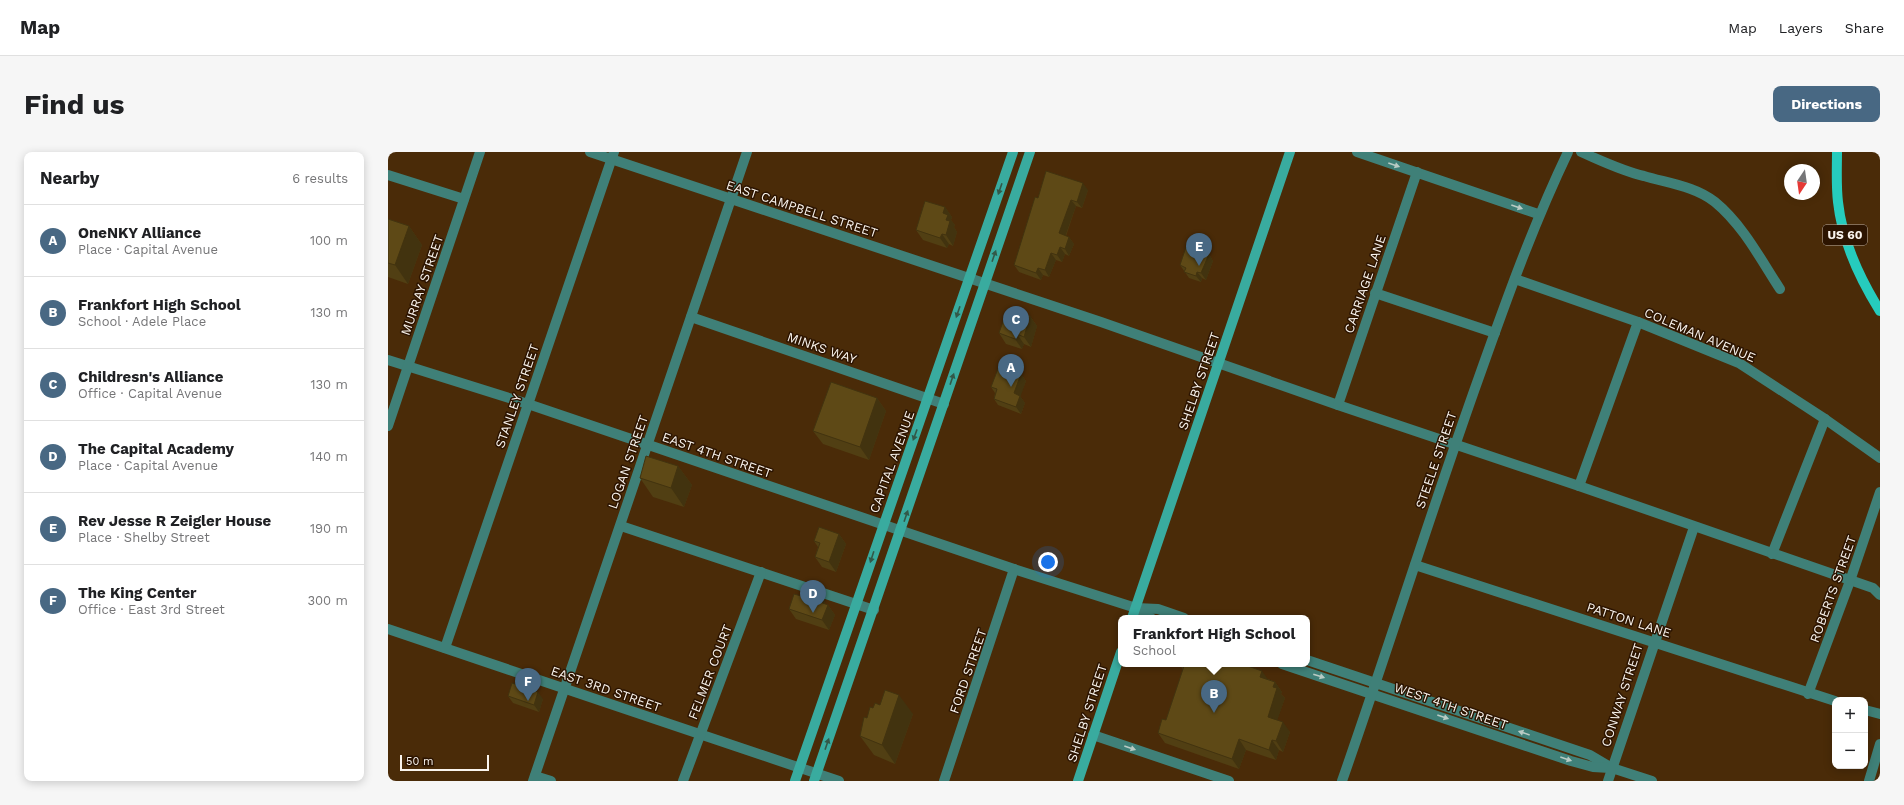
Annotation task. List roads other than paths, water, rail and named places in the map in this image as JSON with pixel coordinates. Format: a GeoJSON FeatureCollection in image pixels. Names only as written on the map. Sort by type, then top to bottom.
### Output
{"type":"FeatureCollection","features":[{"type":"Feature","properties":{"kind":"main road","name":"CAPITAL AVENUE"},"geometry":{"type":"LineString","coordinates":[[795,781],[1013,152]]}},
{"type":"Feature","properties":{"kind":"main road"},"geometry":{"type":"LineString","coordinates":[[815,777],[874,610],[1030,152]]}},
{"type":"Feature","properties":{"kind":"main road","name":"SHELBY STREET"},"geometry":{"type":"LineString","coordinates":[[1133,615],[1290,152]]}},
{"type":"Feature","properties":{"kind":"main road","name":"US 60"},"geometry":{"type":"LineString","coordinates":[[1837,152],[1838,202],[1847,243],[1869,294],[1880,311]]}},
{"type":"Feature","properties":{"kind":"main road","name":"SHELBY STREET"},"geometry":{"type":"LineString","coordinates":[[1078,781],[1118,661]]}},
{"type":"Feature","properties":{"kind":"street","name":"MURRAY STREET"},"geometry":{"type":"LineString","coordinates":[[388,426],[480,152]]}},
{"type":"Feature","properties":{"kind":"street","name":"EAST CAMPBELL STREET"},"geometry":{"type":"LineString","coordinates":[[590,152],[613,156],[731,199],[1006,290],[1338,405],[1579,486],[1873,588],[1880,595]]}},
{"type":"Feature","properties":{"kind":"street","name":"LOGAN STREET"},"geometry":{"type":"LineString","coordinates":[[534,778],[747,152]]}},
{"type":"Feature","properties":{"kind":"street"},"geometry":{"type":"LineString","coordinates":[[1357,152],[1538,214]]}},
{"type":"Feature","properties":{"kind":"street","name":"STEELE STREET"},"geometry":{"type":"LineString","coordinates":[[1342,781],[1455,445],[1495,333],[1538,214],[1568,152]]}},
{"type":"Feature","properties":{"kind":"street"},"geometry":{"type":"LineString","coordinates":[[1581,152],[1644,176],[1666,181],[1703,195],[1715,202],[1735,221],[1780,289]]}},
{"type":"Feature","properties":{"kind":"street","name":"STANLEY STREET"},"geometry":{"type":"LineString","coordinates":[[445,648],[613,156]]}},
{"type":"Feature","properties":{"kind":"street","name":"CARRIAGE LANE"},"geometry":{"type":"LineString","coordinates":[[1338,405],[1417,172]]}},
{"type":"Feature","properties":{"kind":"street"},"geometry":{"type":"LineString","coordinates":[[388,175],[464,199]]}},
{"type":"Feature","properties":{"kind":"street","name":"COLEMAN AVENUE"},"geometry":{"type":"LineString","coordinates":[[1515,278],[1638,322],[1739,363],[1825,418],[1880,458]]}},
{"type":"Feature","properties":{"kind":"street"},"geometry":{"type":"LineString","coordinates":[[1375,293],[1495,333]]}},
{"type":"Feature","properties":{"kind":"street","name":"MINKS WAY"},"geometry":{"type":"LineString","coordinates":[[691,316],[944,404]]}},
{"type":"Feature","properties":{"kind":"street"},"geometry":{"type":"LineString","coordinates":[[1579,486],[1638,322]]}},
{"type":"Feature","properties":{"kind":"street","name":"EAST 4TH STREET"},"geometry":{"type":"LineString","coordinates":[[388,360],[528,404],[901,530]]}},
{"type":"Feature","properties":{"kind":"street"},"geometry":{"type":"LineString","coordinates":[[1772,554],[1825,418]]}},
{"type":"Feature","properties":{"kind":"street","name":"ROBERTS STREET"},"geometry":{"type":"LineString","coordinates":[[1808,694],[1850,581],[1880,492]]}},
{"type":"Feature","properties":{"kind":"street"},"geometry":{"type":"LineString","coordinates":[[621,526],[874,610]]}},
{"type":"Feature","properties":{"kind":"street","name":"CONWAY STREET"},"geometry":{"type":"LineString","coordinates":[[1608,781],[1654,641],[1694,527]]}},
{"type":"Feature","properties":{"kind":"street"},"geometry":{"type":"LineString","coordinates":[[901,530],[1014,569],[1136,608],[1158,609],[1175,615]]}},
{"type":"Feature","properties":{"kind":"street","name":"PATTON LANE"},"geometry":{"type":"LineString","coordinates":[[1415,565],[1654,641],[1808,694],[1832,700]]}},
{"type":"Feature","properties":{"kind":"street","name":"FORD STREET"},"geometry":{"type":"LineString","coordinates":[[944,781],[1014,569]]}},
{"type":"Feature","properties":{"kind":"street","name":"FELMER COURT"},"geometry":{"type":"LineString","coordinates":[[683,781],[761,572]]}},
{"type":"Feature","properties":{"kind":"street"},"geometry":{"type":"LineString","coordinates":[[1136,608],[1146,615]]}},
{"type":"Feature","properties":{"kind":"street","name":"EAST 3RD STREET"},"geometry":{"type":"LineString","coordinates":[[388,629],[800,767],[815,777],[839,781]]}},
{"type":"Feature","properties":{"kind":"street","name":"WEST 4TH STREET"},"geometry":{"type":"LineString","coordinates":[[1310,661],[1590,755],[1612,768],[1652,781]]}},
{"type":"Feature","properties":{"kind":"street","name":"WEST 4TH STREET"},"geometry":{"type":"LineString","coordinates":[[1291,667],[1572,761],[1593,767],[1612,768]]}},
{"type":"Feature","properties":{"kind":"street"},"geometry":{"type":"LineString","coordinates":[[1868,711],[1880,714]]}},
{"type":"Feature","properties":{"kind":"street"},"geometry":{"type":"LineString","coordinates":[[1093,735],[1228,781]]}},
{"type":"Feature","properties":{"kind":"street"},"geometry":{"type":"LineString","coordinates":[[1869,781],[1880,744]]}},
{"type":"Feature","properties":{"kind":"street"},"geometry":{"type":"LineString","coordinates":[[534,778],[552,781]]}},
{"type":"Feature","properties":{"kind":"place","name":"Rev Jesse R Zeigler House"},"geometry":{"type":"Point","coordinates":[1199,266]}},
{"type":"Feature","properties":{"kind":"place","name":"Childresn's Alliance"},"geometry":{"type":"Point","coordinates":[1016,339]}},
{"type":"Feature","properties":{"kind":"place","name":"OneNKY Alliance"},"geometry":{"type":"Point","coordinates":[1011,387]}},
{"type":"Feature","properties":{"kind":"place","name":"The Capital Academy"},"geometry":{"type":"Point","coordinates":[813,613]}},
{"type":"Feature","properties":{"kind":"place","name":"The King Center"},"geometry":{"type":"Point","coordinates":[528,701]}},
{"type":"Feature","properties":{"kind":"place","name":"Frankfort High School"},"geometry":{"type":"Point","coordinates":[1214,713]}}]}
